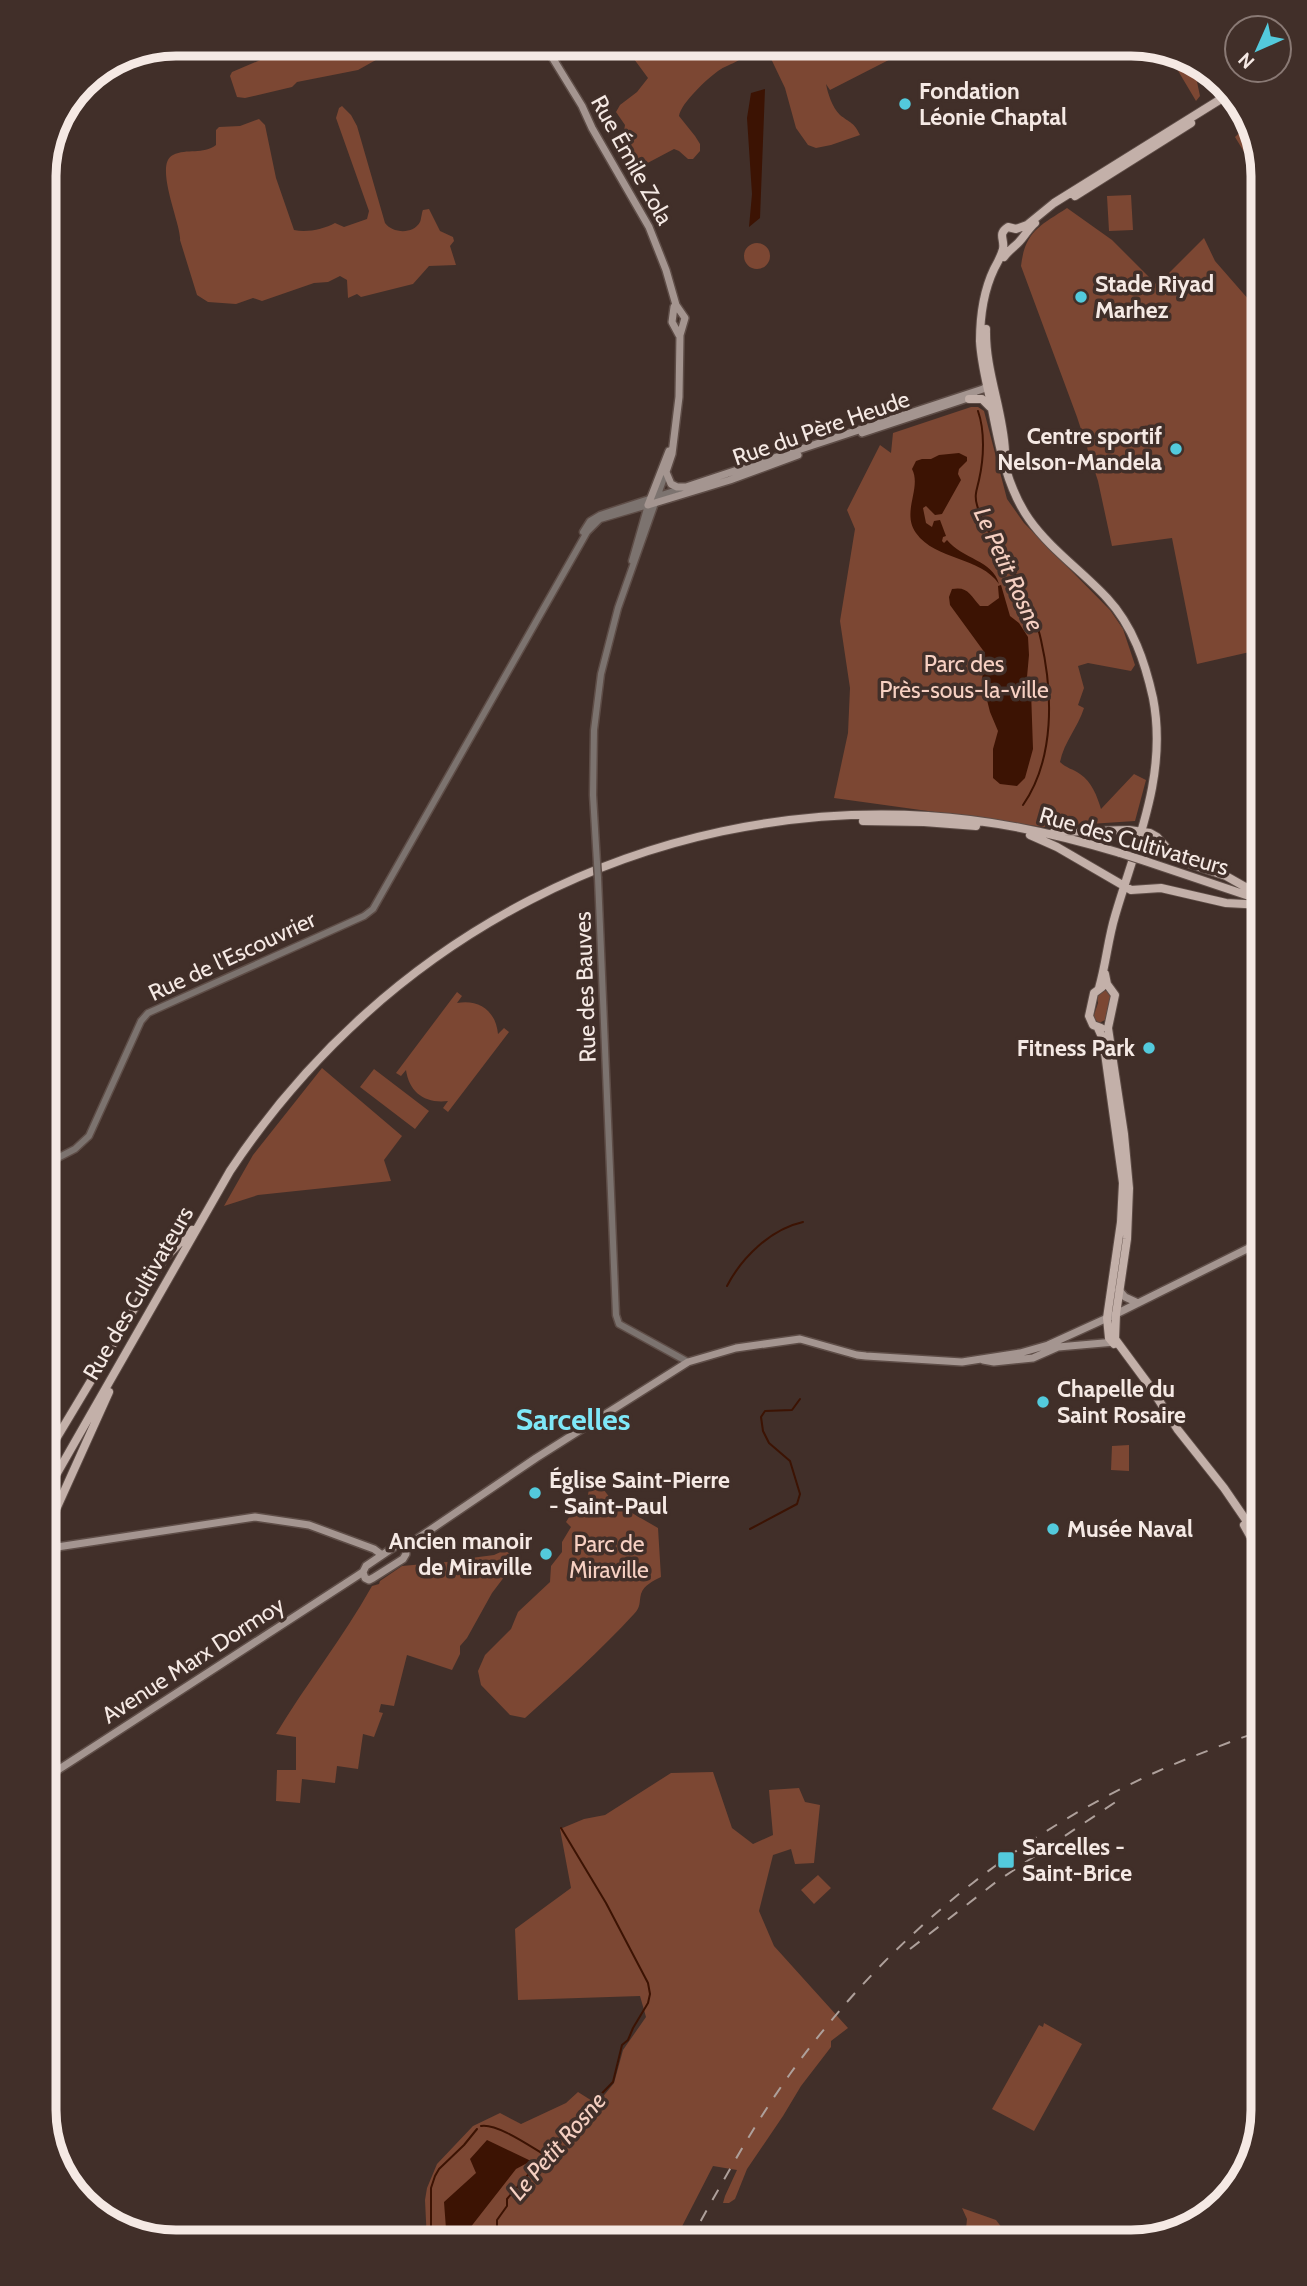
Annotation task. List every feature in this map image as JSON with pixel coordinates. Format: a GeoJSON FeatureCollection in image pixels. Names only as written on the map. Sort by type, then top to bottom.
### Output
{"type":"FeatureCollection","features":[{"type":"Feature","properties":{"kind":"main road","name":"Rue Émile Zola"},"geometry":{"type":"LineString","coordinates":[[551,56],[652,234],[666,270],[680,339],[680,387],[666,472]]}},
{"type":"Feature","properties":{"kind":"main road"},"geometry":{"type":"LineString","coordinates":[[1008,244],[1017,243],[1058,206],[1222,98]]}},
{"type":"Feature","properties":{"kind":"main road"},"geometry":{"type":"LineString","coordinates":[[1008,244],[1001,236],[1003,230],[1027,225],[1047,208],[1225,102]]}},
{"type":"Feature","properties":{"kind":"main road"},"geometry":{"type":"LineString","coordinates":[[1016,229],[1020,239]]}},
{"type":"Feature","properties":{"kind":"main road"},"geometry":{"type":"LineString","coordinates":[[1006,464],[1004,436],[981,354],[982,314],[989,281],[1008,244]]}},
{"type":"Feature","properties":{"kind":"main road","name":"Rue Émile Zola"},"geometry":{"type":"LineString","coordinates":[[676,319],[678,327],[683,326],[680,339]]}},
{"type":"Feature","properties":{"kind":"main road"},"geometry":{"type":"LineString","coordinates":[[990,389],[992,409],[1016,495],[1033,524],[1107,598],[1124,620],[1139,649],[1148,680],[1156,735],[1152,794],[1111,927],[1104,971],[1099,988],[1094,994],[1089,1016],[1091,1024],[1098,1028],[1104,1039],[1123,1183],[1111,1316],[1115,1342],[1251,1538]]}},
{"type":"Feature","properties":{"kind":"main road","name":"Rue du Père Heude"},"geometry":{"type":"LineString","coordinates":[[654,498],[730,480],[969,399],[990,389]]}},
{"type":"Feature","properties":{"kind":"main road","name":"Rue du Père Heude"},"geometry":{"type":"LineString","coordinates":[[686,487],[990,389]]}},
{"type":"Feature","properties":{"kind":"main road"},"geometry":{"type":"LineString","coordinates":[[969,399],[982,399],[992,409]]}},
{"type":"Feature","properties":{"kind":"main road","name":"Rue Émile Zola"},"geometry":{"type":"LineString","coordinates":[[654,498],[673,440]]}},
{"type":"Feature","properties":{"kind":"main road"},"geometry":{"type":"LineString","coordinates":[[666,472],[671,484],[686,487]]}},
{"type":"Feature","properties":{"kind":"main road","name":"Rue des Cultivateurs"},"geometry":{"type":"LineString","coordinates":[[56,1475],[246,1147],[285,1096],[327,1049],[370,1008],[419,968],[478,928],[522,903],[618,860],[678,842],[740,828],[871,815],[927,816],[977,821],[1045,833],[1251,897]]}},
{"type":"Feature","properties":{"kind":"main road","name":"Rue des Cultivateurs"},"geometry":{"type":"LineString","coordinates":[[220,1190],[280,1109],[314,1069],[373,1011],[414,978],[473,937],[580,880],[659,852],[716,838],[799,825],[863,821],[986,827],[1120,855]]}},
{"type":"Feature","properties":{"kind":"main road"},"geometry":{"type":"LineString","coordinates":[[1045,833],[1087,830],[1154,835],[1181,861],[1226,876],[1251,893]]}},
{"type":"Feature","properties":{"kind":"main road"},"geometry":{"type":"LineString","coordinates":[[1030,835],[1057,847],[1124,887],[1138,891],[1161,888],[1226,903],[1251,902]]}},
{"type":"Feature","properties":{"kind":"main road"},"geometry":{"type":"LineString","coordinates":[[1104,971],[1115,997],[1108,1024],[1129,1188],[1127,1239],[1119,1290],[1111,1316]]}},
{"type":"Feature","properties":{"kind":"main road"},"geometry":{"type":"LineString","coordinates":[[1099,988],[1109,988]]}},
{"type":"Feature","properties":{"kind":"main road"},"geometry":{"type":"LineString","coordinates":[[1098,1028],[1108,1024]]}},
{"type":"Feature","properties":{"kind":"main road"},"geometry":{"type":"LineString","coordinates":[[56,1439],[164,1259],[186,1237],[215,1199]]}},
{"type":"Feature","properties":{"kind":"main road"},"geometry":{"type":"LineString","coordinates":[[405,1547],[397,1545],[366,1566],[363,1572],[365,1578],[369,1580],[403,1559],[406,1554],[405,1547],[409,1542],[688,1362],[736,1348],[800,1339],[856,1355],[962,1362],[1020,1353],[1048,1345],[1251,1247]]}},
{"type":"Feature","properties":{"kind":"main road"},"geometry":{"type":"LineString","coordinates":[[56,1509],[111,1387],[179,1261]]}},
{"type":"Feature","properties":{"kind":"main road"},"geometry":{"type":"LineString","coordinates":[[1119,1290],[1128,1299],[1138,1303]]}},
{"type":"Feature","properties":{"kind":"main road"},"geometry":{"type":"LineString","coordinates":[[979,1360],[994,1362],[1026,1359],[1058,1348],[1115,1342]]}},
{"type":"Feature","properties":{"kind":"main road"},"geometry":{"type":"LineString","coordinates":[[1115,1342],[1251,1527]]}},
{"type":"Feature","properties":{"kind":"main road"},"geometry":{"type":"LineString","coordinates":[[56,1550],[254,1517],[309,1525],[374,1549],[382,1555]]}},
{"type":"Feature","properties":{"kind":"main road","name":"Avenue Marx Dormoy"},"geometry":{"type":"LineString","coordinates":[[56,1771],[363,1572]]}},
{"type":"Feature","properties":{"kind":"street","name":"Rue Émile Zola"},"geometry":{"type":"LineString","coordinates":[[654,498],[666,472]]}},
{"type":"Feature","properties":{"kind":"street","name":"Rue du Père Heude"},"geometry":{"type":"LineString","coordinates":[[654,498],[686,487]]}},
{"type":"Feature","properties":{"kind":"street","name":"Rue de l'Escouvrier"},"geometry":{"type":"LineString","coordinates":[[577,547],[597,521],[630,510],[654,498]]}},
{"type":"Feature","properties":{"kind":"street","name":"Rue de l'Escouvrier"},"geometry":{"type":"LineString","coordinates":[[56,1159],[75,1149],[89,1136],[141,1021],[148,1013],[370,912],[577,547],[586,526],[592,519],[654,498]]}},
{"type":"Feature","properties":{"kind":"street","name":"Rue des Bauves"},"geometry":{"type":"LineString","coordinates":[[654,498],[643,521],[609,638],[594,730],[593,795],[616,1315],[619,1324],[688,1362]]}},
{"type":"Feature","properties":{"kind":"street","name":"Rue des Bauves"},"geometry":{"type":"LineString","coordinates":[[629,573],[638,555],[654,498]]}},
{"type":"Feature","properties":{"kind":"street"},"geometry":{"type":"LineString","coordinates":[[630,510],[638,514],[643,521]]}},
{"type":"Feature","properties":{"kind":"green space"},"geometry":{"type":"Polygon","coordinates":[[[264,56],[383,56],[358,70],[297,82],[292,87],[245,98],[237,97],[230,76],[232,72],[264,56]]]}},
{"type":"Feature","properties":{"kind":"green space"},"geometry":{"type":"Polygon","coordinates":[[[632,56],[743,56],[718,71],[689,98],[681,111],[679,116],[700,144],[700,151],[693,159],[688,159],[674,149],[636,168],[623,153],[625,125],[616,112],[648,78],[632,56]]]}},
{"type":"Feature","properties":{"kind":"green space"},"geometry":{"type":"Polygon","coordinates":[[[770,56],[897,56],[830,90],[826,84],[835,108],[854,125],[860,135],[831,145],[816,148],[808,145],[796,128],[785,88],[770,56]]]}},
{"type":"Feature","properties":{"kind":"green space"},"geometry":{"type":"Polygon","coordinates":[[[1181,67],[1198,76],[1200,96],[1196,101],[1177,69],[1181,67]]]}},
{"type":"Feature","properties":{"kind":"green space"},"geometry":{"type":"Polygon","coordinates":[[[342,106],[357,126],[385,223],[392,229],[408,231],[420,222],[423,210],[429,209],[440,231],[453,237],[454,241],[450,246],[456,265],[429,266],[413,284],[361,297],[357,294],[348,298],[347,280],[340,276],[262,301],[253,298],[236,304],[208,302],[197,295],[170,196],[166,170],[168,161],[178,153],[206,150],[216,145],[216,130],[219,127],[240,126],[259,119],[265,125],[276,178],[294,230],[315,230],[335,223],[344,227],[367,219],[369,211],[336,118],[342,106]]]}},
{"type":"Feature","properties":{"kind":"green space"},"geometry":{"type":"Polygon","coordinates":[[[1242,131],[1250,162],[1235,137],[1242,131]]]}},
{"type":"Feature","properties":{"kind":"green space"},"geometry":{"type":"Polygon","coordinates":[[[1131,195],[1133,230],[1109,231],[1107,196],[1131,195]]]}},
{"type":"Feature","properties":{"kind":"green space","name":"Centre sportif Nelson-Mandela"},"geometry":{"type":"Polygon","coordinates":[[[1067,208],[1112,240],[1157,285],[1204,238],[1215,261],[1251,302],[1251,652],[1197,664],[1172,538],[1112,546],[1098,481],[1021,266],[1030,237],[1067,208]]]}},
{"type":"Feature","properties":{"kind":"green space"},"geometry":{"type":"Polygon","coordinates":[[[757,243],[766,247],[770,256],[766,265],[757,269],[748,265],[744,256],[748,247],[757,243]]]}},
{"type":"Feature","properties":{"kind":"green space","name":"Parc des Près-sous-la-ville"},"geometry":{"type":"Polygon","coordinates":[[[971,407],[984,411],[1007,499],[1024,523],[1110,610],[1123,629],[1135,665],[1131,671],[1088,663],[1078,666],[1084,688],[1078,705],[1084,708],[1060,762],[1088,781],[1101,809],[1134,774],[1146,780],[1135,821],[1044,827],[834,798],[848,733],[850,688],[840,621],[855,529],[847,510],[880,445],[891,453],[893,433],[971,407]]]}},
{"type":"Feature","properties":{"kind":"green space"},"geometry":{"type":"Polygon","coordinates":[[[1102,991],[1107,991],[1111,996],[1105,1020],[1099,1023],[1093,1018],[1098,1003],[1097,996],[1102,991]]]}},
{"type":"Feature","properties":{"kind":"green space"},"geometry":{"type":"Polygon","coordinates":[[[457,992],[462,996],[457,1003],[472,1003],[485,1008],[494,1019],[498,1034],[504,1028],[509,1032],[448,1112],[443,1108],[448,1101],[425,1098],[411,1085],[406,1070],[401,1076],[396,1073],[457,992]]]}},
{"type":"Feature","properties":{"kind":"green space"},"geometry":{"type":"Polygon","coordinates":[[[322,1068],[402,1136],[384,1160],[391,1181],[258,1195],[224,1206],[253,1155],[322,1068]]]}},
{"type":"Feature","properties":{"kind":"green space"},"geometry":{"type":"Polygon","coordinates":[[[374,1069],[429,1111],[415,1129],[360,1087],[374,1069]]]}},
{"type":"Feature","properties":{"kind":"green space"},"geometry":{"type":"Polygon","coordinates":[[[1129,1445],[1129,1471],[1111,1470],[1112,1446],[1129,1445]]]}},
{"type":"Feature","properties":{"kind":"green space","name":"Parc de Miraville"},"geometry":{"type":"Polygon","coordinates":[[[589,1489],[604,1490],[613,1502],[658,1528],[661,1577],[644,1588],[639,1607],[634,1614],[567,1680],[525,1718],[510,1715],[481,1685],[478,1671],[485,1655],[511,1629],[518,1612],[550,1582],[551,1566],[562,1552],[562,1542],[571,1527],[566,1522],[573,1511],[586,1506],[589,1489]]]}},
{"type":"Feature","properties":{"kind":"green space"},"geometry":{"type":"Polygon","coordinates":[[[505,1550],[517,1560],[492,1593],[460,1646],[460,1654],[452,1670],[407,1655],[394,1706],[381,1704],[379,1712],[383,1713],[374,1737],[363,1734],[358,1769],[337,1766],[335,1783],[302,1779],[300,1803],[276,1801],[277,1770],[296,1770],[296,1737],[276,1734],[372,1586],[379,1584],[402,1566],[468,1560],[505,1550]]]}},
{"type":"Feature","properties":{"kind":"green space"},"geometry":{"type":"Polygon","coordinates":[[[713,1772],[732,1828],[753,1844],[773,1835],[769,1790],[799,1788],[805,1802],[820,1805],[814,1863],[795,1864],[791,1849],[773,1855],[759,1911],[774,1946],[848,2028],[831,2041],[831,2047],[801,2086],[747,2169],[735,2199],[723,2203],[737,2170],[713,2166],[680,2230],[426,2230],[425,2200],[437,2164],[473,2126],[500,2113],[521,2124],[566,2103],[578,2092],[597,2104],[614,2083],[623,2050],[646,2017],[640,1996],[518,2000],[515,1929],[571,1888],[560,1829],[584,1819],[605,1815],[671,1773],[713,1772]]]}},
{"type":"Feature","properties":{"kind":"green space"},"geometry":{"type":"Polygon","coordinates":[[[818,1875],[831,1888],[814,1904],[801,1890],[818,1875]]]}},
{"type":"Feature","properties":{"kind":"green space"},"geometry":{"type":"Polygon","coordinates":[[[1044,2023],[1082,2044],[1034,2131],[992,2109],[1039,2025],[1043,2027],[1044,2023]]]}},
{"type":"Feature","properties":{"kind":"green space"},"geometry":{"type":"Polygon","coordinates":[[[962,2208],[996,2220],[1004,2230],[965,2230],[967,2219],[962,2208]]]}},
{"type":"Feature","properties":{"kind":"shaded area"},"geometry":{"type":"Polygon","coordinates":[[[765,89],[760,218],[749,227],[752,194],[747,118],[751,93],[765,89]]]}},
{"type":"Feature","properties":{"kind":"shaded area"},"geometry":{"type":"Polygon","coordinates":[[[959,453],[967,457],[967,461],[959,469],[961,480],[942,514],[935,515],[926,506],[923,508],[926,523],[932,527],[934,521],[940,520],[946,536],[942,541],[944,543],[947,540],[961,552],[984,565],[996,576],[999,584],[981,568],[935,549],[916,533],[912,525],[910,517],[915,484],[912,469],[916,461],[959,453]]]}},
{"type":"Feature","properties":{"kind":"shaded area"},"geometry":{"type":"Polygon","coordinates":[[[1001,585],[1010,616],[1019,623],[1028,637],[1027,677],[1031,691],[1033,749],[1025,778],[1017,786],[1000,784],[993,778],[993,749],[998,731],[982,680],[985,653],[950,605],[949,597],[952,589],[962,589],[980,606],[988,606],[999,598],[998,586],[1001,585]]]}},
{"type":"Feature","properties":{"kind":"shaded area"},"geometry":{"type":"Polygon","coordinates":[[[487,2140],[531,2161],[516,2169],[468,2230],[446,2230],[444,2202],[476,2173],[470,2159],[487,2140]]]}},
{"type":"Feature","properties":{"kind":"waterway","name":"Le Petit Rosne"},"geometry":{"type":"LineString","coordinates":[[978,411],[983,445],[977,505],[984,523],[1013,570],[1033,614],[1041,640],[1048,682],[1046,747],[1041,767],[1023,805]]}},
{"type":"Feature","properties":{"kind":"waterway"},"geometry":{"type":"LineString","coordinates":[[727,1286],[733,1275],[759,1246],[780,1231],[803,1222]]}},
{"type":"Feature","properties":{"kind":"waterway","name":"Le Petit Rosne"},"geometry":{"type":"LineString","coordinates":[[750,1529],[797,1504],[800,1494],[790,1461],[769,1443],[763,1431],[761,1417],[765,1411],[792,1410],[800,1399]]}},
{"type":"Feature","properties":{"kind":"waterway","name":"Le Petit Rosne"},"geometry":{"type":"LineString","coordinates":[[497,2230],[497,2220],[507,2206],[507,2199],[613,2082],[622,2045],[628,2040],[650,1994],[648,1983],[606,1903],[561,1828]]}},
{"type":"Feature","properties":{"kind":"waterway"},"geometry":{"type":"LineString","coordinates":[[481,2126],[505,2132],[545,2155]]}},
{"type":"Feature","properties":{"kind":"waterway"},"geometry":{"type":"LineString","coordinates":[[431,2230],[431,2188],[435,2176],[477,2129]]}},
{"type":"Feature","properties":{"kind":"railway"},"geometry":{"type":"LineString","coordinates":[[696,2230],[750,2135],[790,2074],[872,1974],[918,1929],[1019,1849],[1073,1815],[1130,1784],[1251,1735]]}},
{"type":"Feature","properties":{"kind":"railway"},"geometry":{"type":"LineString","coordinates":[[910,1949],[996,1882],[1117,1801]]}},
{"type":"Feature","properties":{"kind":"place","name":"Fondation Léonie Chaptal"},"geometry":{"type":"Point","coordinates":[905,104]}},
{"type":"Feature","properties":{"kind":"place","name":"Stade Riyad Marhez"},"geometry":{"type":"Point","coordinates":[1081,297]}},
{"type":"Feature","properties":{"kind":"place","name":"Centre sportif Nelson-Mandela"},"geometry":{"type":"Point","coordinates":[1176,449]}},
{"type":"Feature","properties":{"kind":"place","name":"Fitness Park"},"geometry":{"type":"Point","coordinates":[1149,1048]}},
{"type":"Feature","properties":{"kind":"place","name":"Chapelle du Saint Rosaire"},"geometry":{"type":"Point","coordinates":[1043,1402]}},
{"type":"Feature","properties":{"kind":"place","name":"Église Saint-Pierre - Saint-Paul"},"geometry":{"type":"Point","coordinates":[535,1493]}},
{"type":"Feature","properties":{"kind":"place","name":"Musée Naval"},"geometry":{"type":"Point","coordinates":[1053,1529]}},
{"type":"Feature","properties":{"kind":"place","name":"Ancien manoir de Miraville"},"geometry":{"type":"Point","coordinates":[546,1554]}},
{"type":"Feature","properties":{"kind":"place","name":"Sarcelles - Saint-Brice"},"geometry":{"type":"Point","coordinates":[1006,1860]}},
{"type":"Feature","properties":{"kind":"district","name":"Sarcelles"},"geometry":{"type":"Point","coordinates":[573,1419]}}]}
